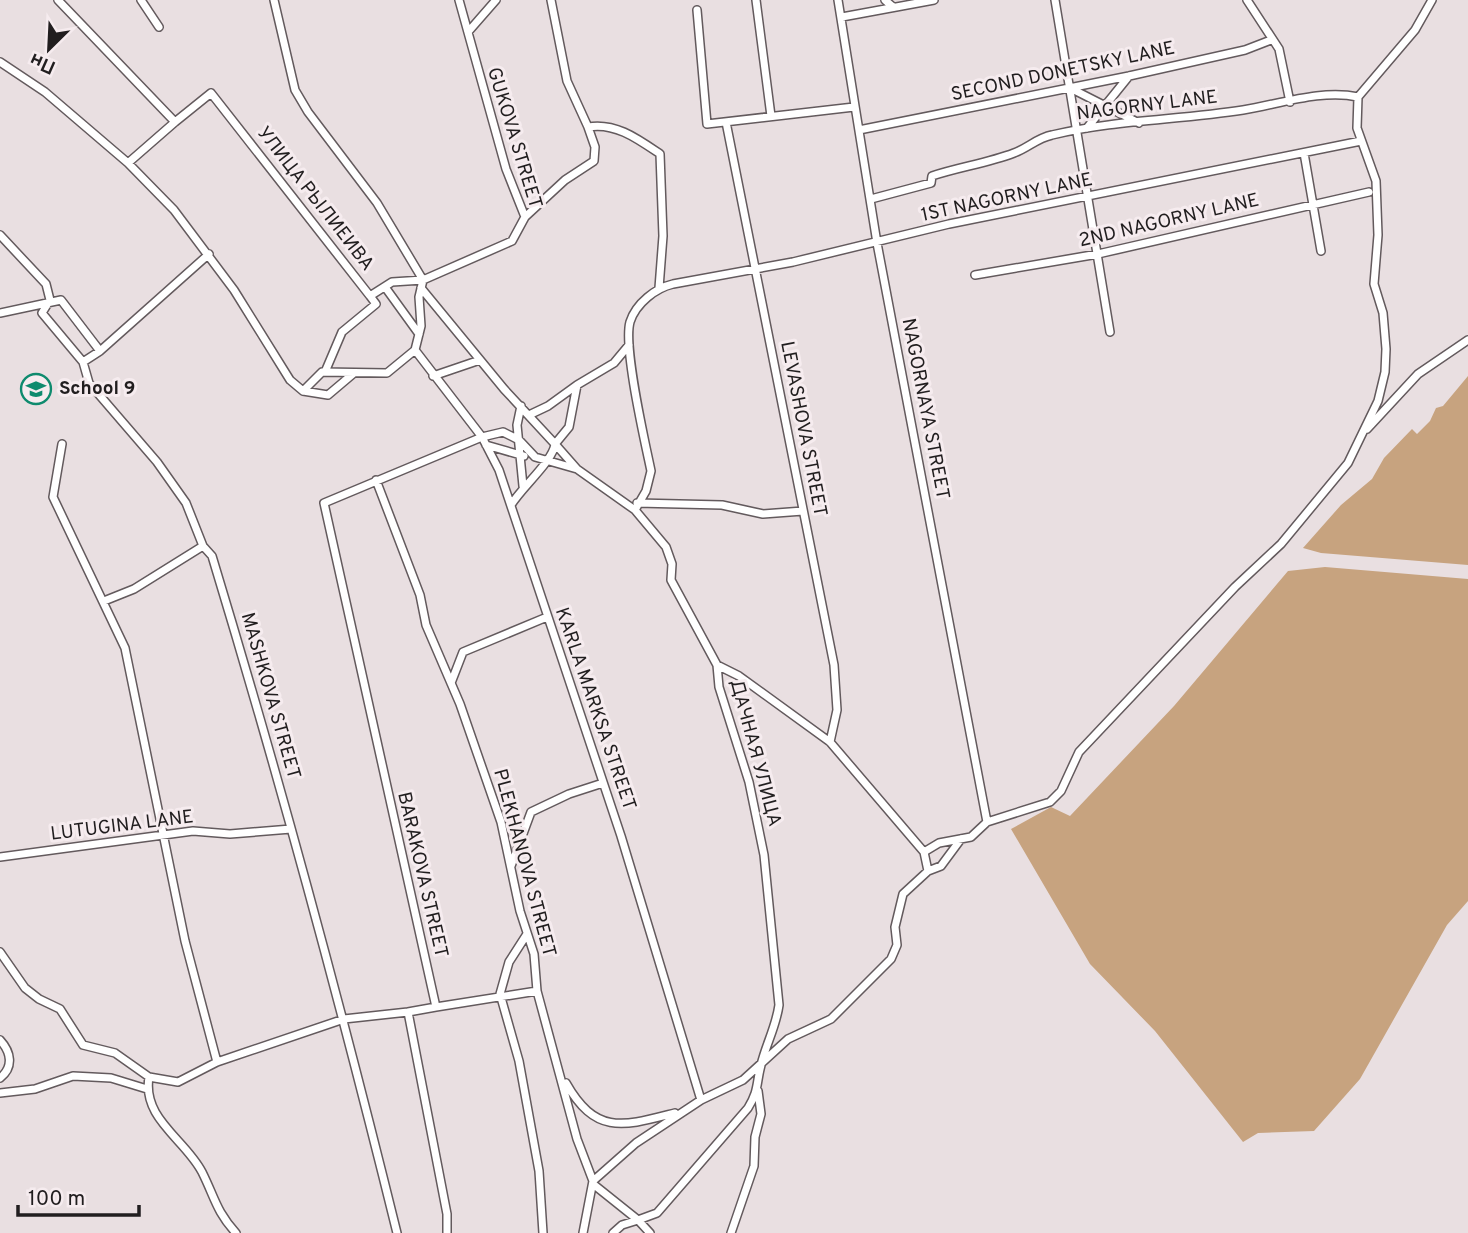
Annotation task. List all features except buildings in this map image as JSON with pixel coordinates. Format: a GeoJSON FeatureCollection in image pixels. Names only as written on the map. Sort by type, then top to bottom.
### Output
{"type":"FeatureCollection","features":[{"type":"Feature","properties":{"kind":"street"},"geometry":{"type":"LineString","coordinates":[[58,0],[175,122],[128,163]]}},
{"type":"Feature","properties":{"kind":"street"},"geometry":{"type":"LineString","coordinates":[[141,0],[159,27]]}},
{"type":"Feature","properties":{"kind":"street","name":"УЛИЦА РЫЛИЕИВА"},"geometry":{"type":"LineString","coordinates":[[274,0],[295,90],[308,113],[377,203],[422,284]]}},
{"type":"Feature","properties":{"kind":"street","name":"GUKOVA STREET"},"geometry":{"type":"LineString","coordinates":[[422,284],[512,241],[525,217],[506,169],[459,0]]}},
{"type":"Feature","properties":{"kind":"street"},"geometry":{"type":"LineString","coordinates":[[468,32],[496,0]]}},
{"type":"Feature","properties":{"kind":"street"},"geometry":{"type":"LineString","coordinates":[[525,217],[565,180],[594,161],[595,147],[567,81],[551,0]]}},
{"type":"Feature","properties":{"kind":"street"},"geometry":{"type":"LineString","coordinates":[[757,0],[771,116]]}},
{"type":"Feature","properties":{"kind":"street","name":"NAGORNAYA STREET"},"geometry":{"type":"LineString","coordinates":[[838,0],[877,243],[987,822]]}},
{"type":"Feature","properties":{"kind":"street"},"geometry":{"type":"LineString","coordinates":[[885,0],[893,7]]}},
{"type":"Feature","properties":{"kind":"street"},"geometry":{"type":"LineString","coordinates":[[842,18],[934,0]]}},
{"type":"Feature","properties":{"kind":"street"},"geometry":{"type":"LineString","coordinates":[[1055,0],[1082,130],[1088,197],[1110,332]]}},
{"type":"Feature","properties":{"kind":"street"},"geometry":{"type":"LineString","coordinates":[[1247,0],[1279,50],[1290,102]]}},
{"type":"Feature","properties":{"kind":"street"},"geometry":{"type":"LineString","coordinates":[[924,852],[939,843],[971,837],[987,822],[1049,802],[1061,791],[1079,752],[1301,521],[1338,476],[1365,431],[1383,386],[1385,349],[1383,313],[1374,284],[1378,235],[1377,181],[1357,128],[1358,97],[1415,30],[1432,0]]}},
{"type":"Feature","properties":{"kind":"street"},"geometry":{"type":"LineString","coordinates":[[697,10],[707,124],[854,107]]}},
{"type":"Feature","properties":{"kind":"street","name":"SECOND DONETSKY LANE"},"geometry":{"type":"LineString","coordinates":[[859,130],[1072,89],[1245,50],[1271,40]]}},
{"type":"Feature","properties":{"kind":"street"},"geometry":{"type":"LineString","coordinates":[[0,62],[45,92],[128,163],[174,210],[209,254],[290,380],[303,391],[328,395],[354,372]]}},
{"type":"Feature","properties":{"kind":"street"},"geometry":{"type":"LineString","coordinates":[[1082,130],[1129,76]]}},
{"type":"Feature","properties":{"kind":"street"},"geometry":{"type":"LineString","coordinates":[[1072,89],[1140,123]]}},
{"type":"Feature","properties":{"kind":"street","name":"NAGORNY LANE"},"geometry":{"type":"LineString","coordinates":[[871,199],[931,183],[932,176],[954,169],[1017,153],[1034,139],[1108,123],[1140,123],[1290,102],[1339,92],[1358,97]]}},
{"type":"Feature","properties":{"kind":"street","name":"УЛИЦА РЫЛИЕИВА"},"geometry":{"type":"LineString","coordinates":[[175,122],[211,93],[335,247],[370,296],[392,282],[422,284]]}},
{"type":"Feature","properties":{"kind":"street"},"geometry":{"type":"LineString","coordinates":[[1115,93],[1121,113]]}},
{"type":"Feature","properties":{"kind":"street","name":"LEVASHOVA STREET"},"geometry":{"type":"LineString","coordinates":[[726,122],[834,665],[837,710],[830,742]]}},
{"type":"Feature","properties":{"kind":"street"},"geometry":{"type":"LineString","coordinates":[[588,127],[605,124],[660,154],[663,224],[659,288],[639,307],[630,322],[629,345],[652,471],[646,491],[636,507]]}},
{"type":"Feature","properties":{"kind":"street","name":"1ST NAGORNY LANE"},"geometry":{"type":"LineString","coordinates":[[659,288],[877,243],[949,224],[1361,141]]}},
{"type":"Feature","properties":{"kind":"street"},"geometry":{"type":"LineString","coordinates":[[1304,153],[1321,251]]}},
{"type":"Feature","properties":{"kind":"street","name":"2ND NAGORNY LANE"},"geometry":{"type":"LineString","coordinates":[[975,275],[1098,254],[1369,192]]}},
{"type":"Feature","properties":{"kind":"street","name":"MASHKOVA STREET"},"geometry":{"type":"LineString","coordinates":[[0,235],[46,284],[50,300],[42,313],[45,320],[55,325],[83,362],[89,383],[157,462],[186,503],[203,546],[212,556],[344,1019],[397,1233]]}},
{"type":"Feature","properties":{"kind":"street"},"geometry":{"type":"LineString","coordinates":[[83,362],[100,351],[209,254]]}},
{"type":"Feature","properties":{"kind":"street"},"geometry":{"type":"LineString","coordinates":[[325,372],[387,373],[415,350],[420,335],[422,284]]}},
{"type":"Feature","properties":{"kind":"street"},"geometry":{"type":"LineString","coordinates":[[422,284],[480,360],[577,469]]}},
{"type":"Feature","properties":{"kind":"street"},"geometry":{"type":"LineString","coordinates":[[385,287],[420,335]]}},
{"type":"Feature","properties":{"kind":"street"},"geometry":{"type":"LineString","coordinates":[[303,391],[325,372],[342,332],[376,304],[370,296]]}},
{"type":"Feature","properties":{"kind":"street"},"geometry":{"type":"LineString","coordinates":[[0,313],[50,300],[61,300],[100,351]]}},
{"type":"Feature","properties":{"kind":"street"},"geometry":{"type":"LineString","coordinates":[[1365,431],[1418,374],[1468,340]]}},
{"type":"Feature","properties":{"kind":"street"},"geometry":{"type":"LineString","coordinates":[[376,480],[517,425],[614,363],[629,345]]}},
{"type":"Feature","properties":{"kind":"street","name":"KARLA MARKSA STREET"},"geometry":{"type":"LineString","coordinates":[[415,350],[482,437],[511,505],[654,940],[701,1100]]}},
{"type":"Feature","properties":{"kind":"street"},"geometry":{"type":"LineString","coordinates":[[433,376],[480,360]]}},
{"type":"Feature","properties":{"kind":"street"},"geometry":{"type":"LineString","coordinates":[[511,505],[523,486],[547,463],[554,453],[555,443],[569,427],[577,385]]}},
{"type":"Feature","properties":{"kind":"street"},"geometry":{"type":"LineString","coordinates":[[520,406],[517,425],[523,486]]}},
{"type":"Feature","properties":{"kind":"street","name":"ДАЧНАЯ УЛИЦА"},"geometry":{"type":"LineString","coordinates":[[503,432],[519,440],[535,457],[547,463],[577,469],[636,507],[666,547],[672,564],[671,580],[717,665],[719,687],[749,782],[764,855],[779,1005],[775,1029],[761,1066],[758,1091],[762,1099],[754,1166],[731,1233]]}},
{"type":"Feature","properties":{"kind":"street"},"geometry":{"type":"LineString","coordinates":[[62,444],[53,497],[125,648],[184,941],[217,1062]]}},
{"type":"Feature","properties":{"kind":"street"},"geometry":{"type":"LineString","coordinates":[[486,445],[521,456],[535,457]]}},
{"type":"Feature","properties":{"kind":"street","name":"BARAKOVA STREET"},"geometry":{"type":"LineString","coordinates":[[376,480],[324,503],[436,1007]]}},
{"type":"Feature","properties":{"kind":"street","name":"PLEKHANOVA STREET"},"geometry":{"type":"LineString","coordinates":[[376,480],[420,595],[425,625],[451,683],[501,822],[534,954],[537,990],[562,1075],[577,1139],[593,1183]]}},
{"type":"Feature","properties":{"kind":"street"},"geometry":{"type":"LineString","coordinates":[[636,507],[722,505],[763,514],[803,511]]}},
{"type":"Feature","properties":{"kind":"street"},"geometry":{"type":"LineString","coordinates":[[104,601],[134,589],[203,546]]}},
{"type":"Feature","properties":{"kind":"street"},"geometry":{"type":"LineString","coordinates":[[451,683],[463,652],[547,617]]}},
{"type":"Feature","properties":{"kind":"street"},"geometry":{"type":"LineString","coordinates":[[717,665],[739,676],[830,742],[924,852],[928,871]]}},
{"type":"Feature","properties":{"kind":"street"},"geometry":{"type":"LineString","coordinates":[[511,867],[531,812],[569,794],[603,783]]}},
{"type":"Feature","properties":{"kind":"street","name":"LUTUGINA LANE"},"geometry":{"type":"LineString","coordinates":[[0,857],[193,831],[230,834],[290,829]]}},
{"type":"Feature","properties":{"kind":"street"},"geometry":{"type":"LineString","coordinates":[[583,1233],[593,1183],[636,1143],[682,1111],[743,1080],[788,1039],[831,1018],[891,959],[897,945],[895,927],[903,894],[928,871],[942,866],[961,839]]}},
{"type":"Feature","properties":{"kind":"street"},"geometry":{"type":"LineString","coordinates":[[527,933],[509,962],[499,994],[519,1061],[537,1159],[543,1233]]}},
{"type":"Feature","properties":{"kind":"street"},"geometry":{"type":"LineString","coordinates":[[0,952],[25,988],[39,999],[60,1009],[83,1045],[115,1053],[149,1077],[178,1082],[217,1062],[344,1019],[408,1012],[499,994],[537,990]]}},
{"type":"Feature","properties":{"kind":"street"},"geometry":{"type":"LineString","coordinates":[[408,1012],[447,1214],[447,1233]]}},
{"type":"Feature","properties":{"kind":"street"},"geometry":{"type":"LineString","coordinates":[[0,1040],[9,1051],[10,1064],[0,1078]]}},
{"type":"Feature","properties":{"kind":"street"},"geometry":{"type":"LineString","coordinates":[[562,1075],[586,1112],[603,1121],[618,1125],[634,1124],[682,1111]]}},
{"type":"Feature","properties":{"kind":"street"},"geometry":{"type":"LineString","coordinates":[[0,1093],[35,1089],[73,1076],[111,1078],[147,1089]]}},
{"type":"Feature","properties":{"kind":"street"},"geometry":{"type":"LineString","coordinates":[[149,1077],[147,1089],[157,1117],[201,1170],[219,1214],[236,1233]]}},
{"type":"Feature","properties":{"kind":"street"},"geometry":{"type":"LineString","coordinates":[[612,1233],[622,1225],[657,1213],[748,1108],[758,1091]]}},
{"type":"Feature","properties":{"kind":"street"},"geometry":{"type":"LineString","coordinates":[[593,1183],[650,1233]]}},
{"type":"Feature","properties":{"kind":"shaded area"},"geometry":{"type":"Polygon","coordinates":[[[1468,376],[1468,565],[1321,553],[1303,548],[1341,505],[1372,479],[1384,458],[1412,429],[1417,434],[1430,421],[1436,408],[1443,406],[1468,376]]]}},
{"type":"Feature","properties":{"kind":"shaded area"},"geometry":{"type":"Polygon","coordinates":[[[1325,567],[1468,579],[1468,901],[1447,925],[1360,1079],[1314,1131],[1258,1133],[1243,1142],[1155,1031],[1090,964],[1011,829],[1051,807],[1070,816],[1174,706],[1288,571],[1325,567]]]}},
{"type":"Feature","properties":{"kind":"place","name":"School 9"},"geometry":{"type":"Point","coordinates":[36,389]}}]}
